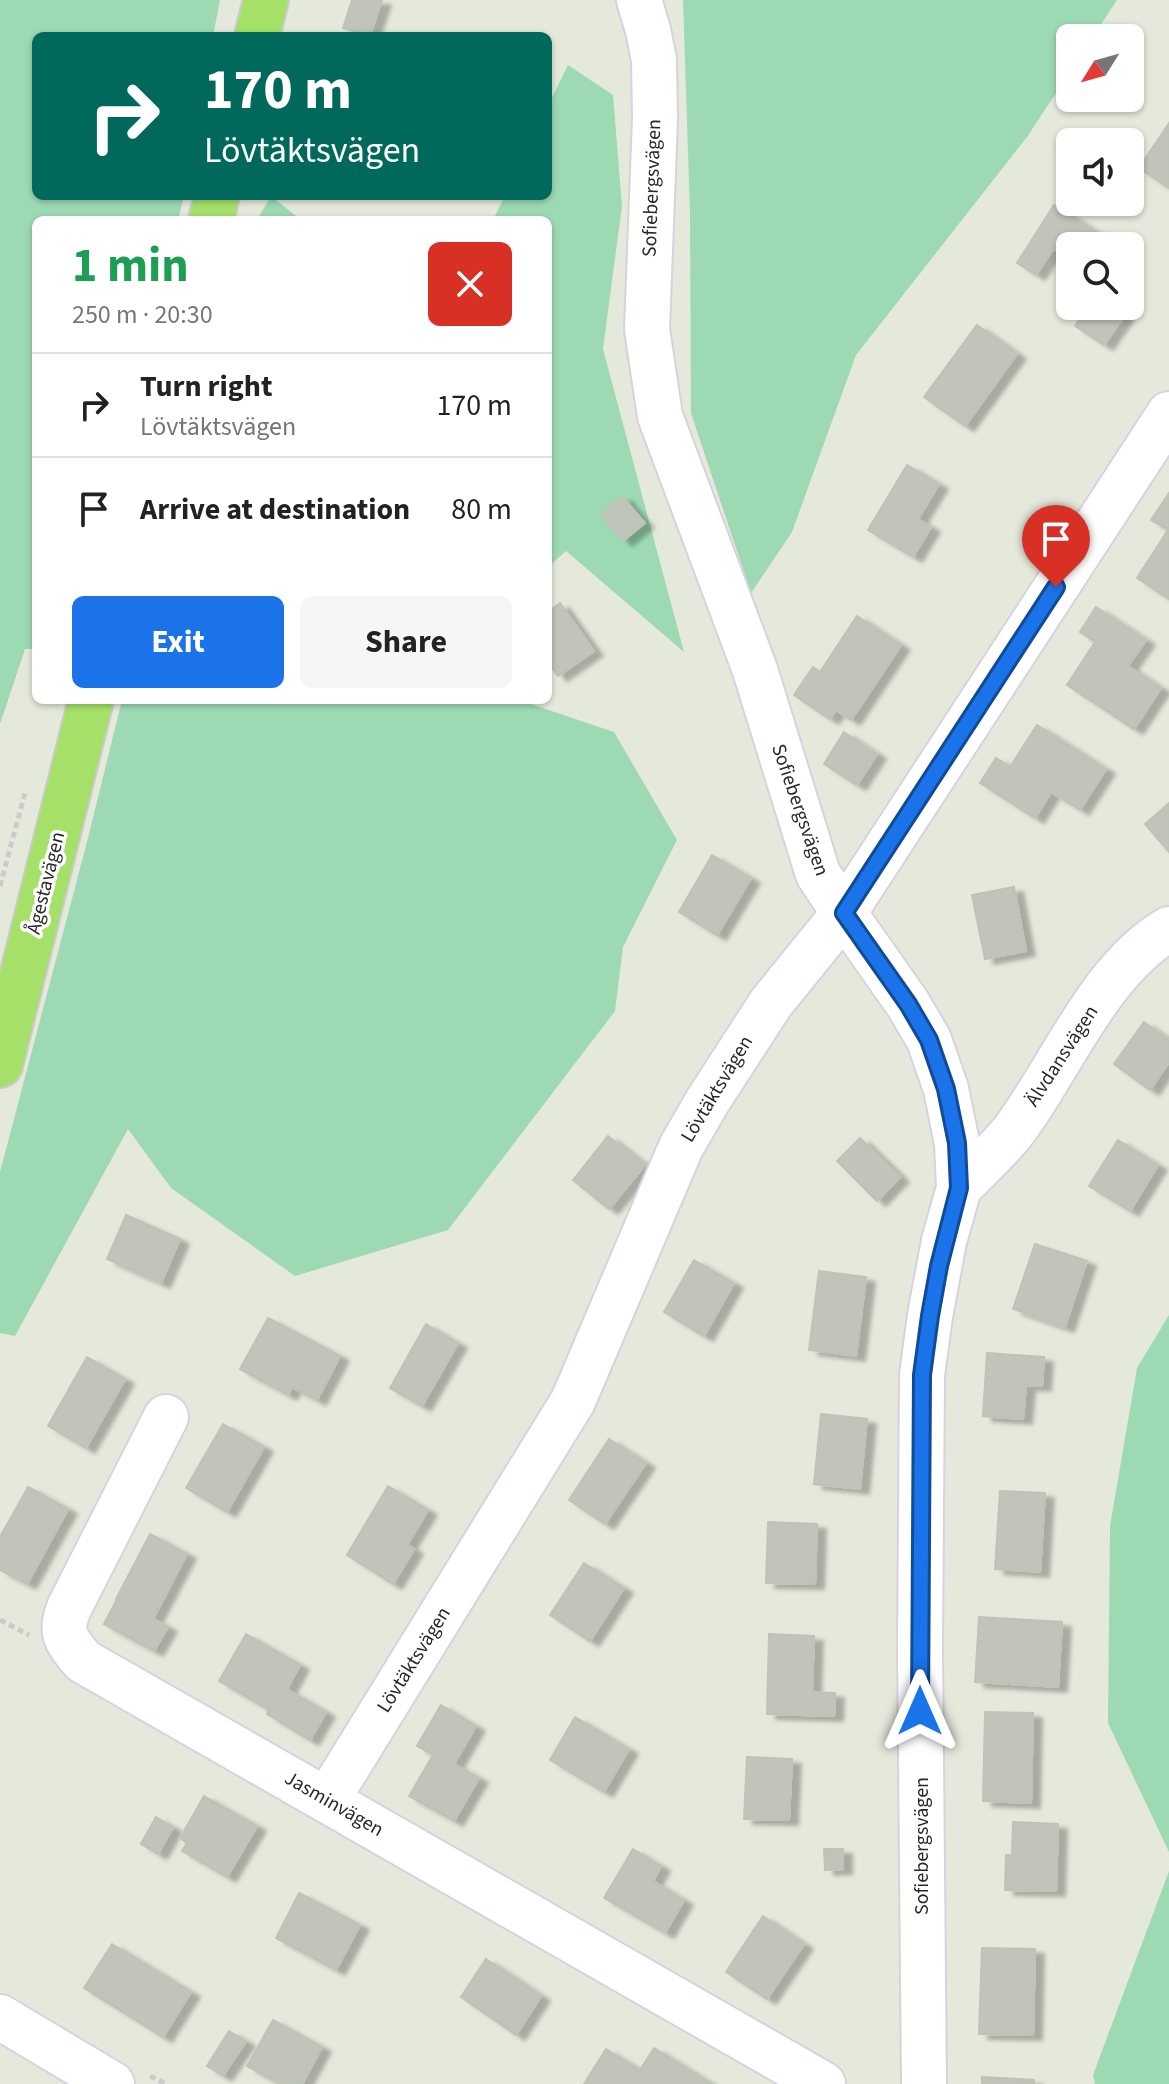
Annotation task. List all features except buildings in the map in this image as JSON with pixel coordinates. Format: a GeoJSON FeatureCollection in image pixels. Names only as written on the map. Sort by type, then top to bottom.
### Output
{"type":"FeatureCollection","features":[{"type":"Feature","properties":{"kind":"main road"},"geometry":{"type":"LineString","coordinates":[[258,32],[266,0]]}},
{"type":"Feature","properties":{"kind":"main road","name":"Ågestavägen"},"geometry":{"type":"LineString","coordinates":[[0,1065],[90,704]]}},
{"type":"Feature","properties":{"kind":"street","name":"Sofiebergsvägen"},"geometry":{"type":"LineString","coordinates":[[639,0],[654,60],[655,119],[647,329],[660,416],[755,670],[818,874],[908,1004],[929,1040],[946,1089],[957,1143],[959,1188],[941,1256],[922,1375],[920,1649],[924,2084]]}},
{"type":"Feature","properties":{"kind":"street","name":"Lövtäktsvägen"},"geometry":{"type":"LineString","coordinates":[[327,1800],[573,1401],[681,1147],[707,1102],[771,1003],[844,913],[1169,414]]}},
{"type":"Feature","properties":{"kind":"street","name":"Älvdansvägen"},"geometry":{"type":"LineString","coordinates":[[959,1188],[1014,1131],[1103,994],[1142,948],[1169,929]]}},
{"type":"Feature","properties":{"kind":"street","name":"Jasminvägen"},"geometry":{"type":"LineString","coordinates":[[166,1417],[63,1625],[69,1644],[83,1661],[823,2084]]}},
{"type":"Feature","properties":{"kind":"street"},"geometry":{"type":"LineString","coordinates":[[0,2017],[112,2084]]}},
{"type":"Feature","properties":{"kind":"green space"},"geometry":{"type":"Polygon","coordinates":[[[0,0],[220,0],[214,32],[32,32],[32,200],[183,200],[179,216],[32,216],[32,649],[25,649],[0,724],[0,0]]]}},
{"type":"Feature","properties":{"kind":"green space"},"geometry":{"type":"Polygon","coordinates":[[[683,0],[1117,0],[1101,24],[1056,24],[1056,93],[1027,137],[856,355],[792,532],[751,593],[691,413],[690,213],[683,0]]]}},
{"type":"Feature","properties":{"kind":"green space"},"geometry":{"type":"Polygon","coordinates":[[[568,65],[613,95],[622,206],[603,349],[684,652],[566,551],[552,563],[552,216],[495,216],[503,200],[552,200],[552,98],[568,65]]]}},
{"type":"Feature","properties":{"kind":"green space"},"geometry":{"type":"Polygon","coordinates":[[[269,200],[276,200],[296,216],[259,216],[269,200]]]}},
{"type":"Feature","properties":{"kind":"green space"},"geometry":{"type":"Polygon","coordinates":[[[121,704],[531,704],[614,732],[677,840],[623,947],[615,1011],[448,1230],[295,1276],[171,1188],[128,1129],[15,1336],[0,1333],[0,1172],[121,704]]]}},
{"type":"Feature","properties":{"kind":"green space"},"geometry":{"type":"Polygon","coordinates":[[[1169,1315],[1169,1852],[1108,1723],[1110,1526],[1137,1368],[1169,1315]]]}},
{"type":"Feature","properties":{"kind":"green space"},"geometry":{"type":"Polygon","coordinates":[[[1169,1871],[1169,2084],[1095,2084],[1093,2075],[1169,1871]]]}},
{"type":"Feature","properties":{"kind":"route"},"geometry":{"type":"LineString","coordinates":[[920,1711],[922,1375],[939,1266],[959,1188],[957,1143],[946,1089],[929,1040],[908,1004],[844,913],[1056,587]]}}]}
